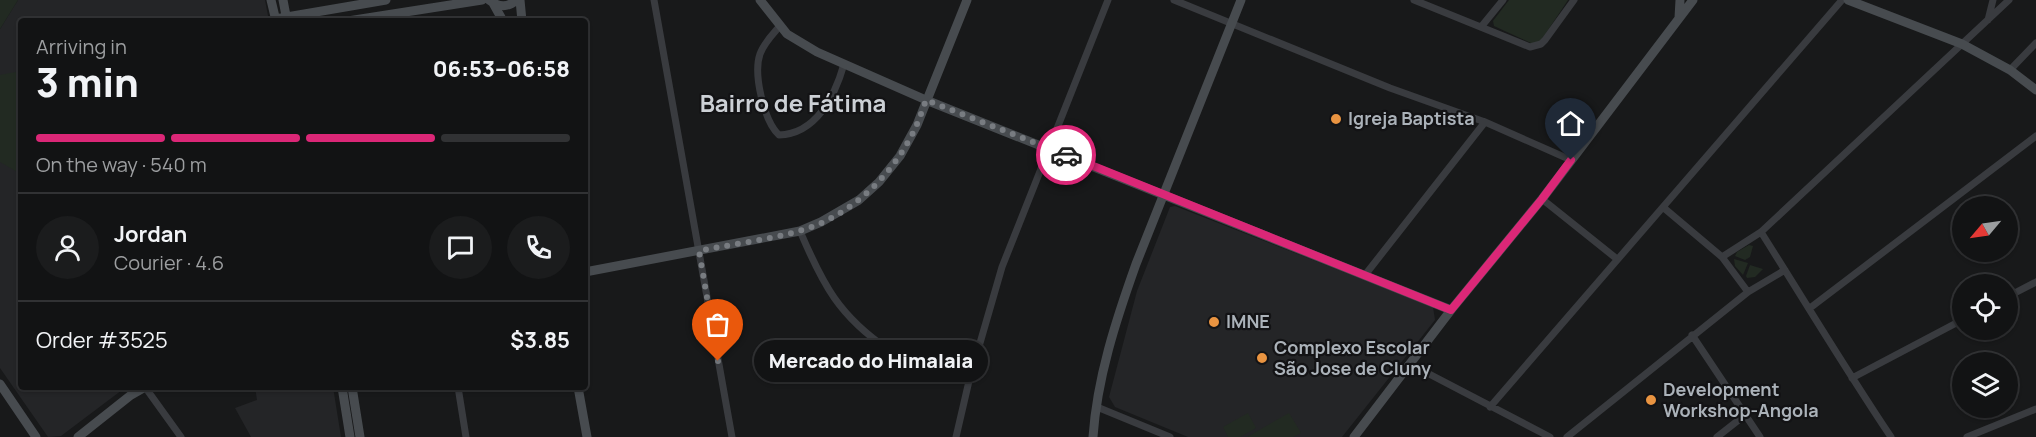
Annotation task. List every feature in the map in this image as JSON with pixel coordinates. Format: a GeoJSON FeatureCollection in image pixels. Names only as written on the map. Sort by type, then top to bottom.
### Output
{"type":"FeatureCollection","features":[{"type":"Feature","properties":{"kind":"street"},"geometry":{"type":"LineString","coordinates":[[271,0],[275,18]]}},
{"type":"Feature","properties":{"kind":"street"},"geometry":{"type":"LineString","coordinates":[[283,0],[286,18]]}},
{"type":"Feature","properties":{"kind":"street"},"geometry":{"type":"LineString","coordinates":[[291,18],[386,0]]}},
{"type":"Feature","properties":{"kind":"street"},"geometry":{"type":"LineString","coordinates":[[392,17],[482,0]]}},
{"type":"Feature","properties":{"kind":"street"},"geometry":{"type":"LineString","coordinates":[[491,2],[500,6],[508,6],[518,0],[521,18]]}},
{"type":"Feature","properties":{"kind":"street"},"geometry":{"type":"LineString","coordinates":[[654,0],[732,437]]}},
{"type":"Feature","properties":{"kind":"street"},"geometry":{"type":"LineString","coordinates":[[760,0],[779,27],[802,44],[844,64],[926,100],[1451,310]]}},
{"type":"Feature","properties":{"kind":"street"},"geometry":{"type":"LineString","coordinates":[[588,271],[800,231],[821,222],[859,200],[879,182],[908,142],[967,0]]}},
{"type":"Feature","properties":{"kind":"street"},"geometry":{"type":"LineString","coordinates":[[956,437],[969,381],[1002,267],[1108,0]]}},
{"type":"Feature","properties":{"kind":"street"},"geometry":{"type":"LineString","coordinates":[[1174,0],[1390,88],[1485,122],[1571,160]]}},
{"type":"Feature","properties":{"kind":"street"},"geometry":{"type":"LineString","coordinates":[[1092,435],[1109,345],[1121,307],[1241,0]]}},
{"type":"Feature","properties":{"kind":"street"},"geometry":{"type":"LineString","coordinates":[[1414,0],[1523,45],[1535,46],[1545,40],[1574,0]]}},
{"type":"Feature","properties":{"kind":"street"},"geometry":{"type":"LineString","coordinates":[[1481,27],[1503,0]]}},
{"type":"Feature","properties":{"kind":"street"},"geometry":{"type":"LineString","coordinates":[[1679,18],[1680,0]]}},
{"type":"Feature","properties":{"kind":"street"},"geometry":{"type":"LineString","coordinates":[[1354,437],[1451,310],[1542,199],[1693,0]]}},
{"type":"Feature","properties":{"kind":"street"},"geometry":{"type":"LineString","coordinates":[[1490,407],[1842,0]]}},
{"type":"Feature","properties":{"kind":"street"},"geometry":{"type":"LineString","coordinates":[[1848,0],[1962,44],[2010,70],[2036,90]]}},
{"type":"Feature","properties":{"kind":"street"},"geometry":{"type":"LineString","coordinates":[[1988,20],[1993,0]]}},
{"type":"Feature","properties":{"kind":"street"},"geometry":{"type":"LineString","coordinates":[[1722,257],[1761,232],[2009,0]]}},
{"type":"Feature","properties":{"kind":"street"},"geometry":{"type":"LineString","coordinates":[[491,2],[500,18]]}},
{"type":"Feature","properties":{"kind":"street"},"geometry":{"type":"LineString","coordinates":[[779,27],[766,42],[759,55],[763,104],[771,127],[779,135],[800,131],[824,109],[832,96],[844,64]]}},
{"type":"Feature","properties":{"kind":"street"},"geometry":{"type":"LineString","coordinates":[[2010,70],[2036,43]]}},
{"type":"Feature","properties":{"kind":"street"},"geometry":{"type":"LineString","coordinates":[[1365,275],[1485,122]]}},
{"type":"Feature","properties":{"kind":"street"},"geometry":{"type":"LineString","coordinates":[[1810,308],[2036,136]]}},
{"type":"Feature","properties":{"kind":"street"},"geometry":{"type":"LineString","coordinates":[[1542,199],[1617,259]]}},
{"type":"Feature","properties":{"kind":"street"},"geometry":{"type":"LineString","coordinates":[[1664,208],[1722,257],[1748,292]]}},
{"type":"Feature","properties":{"kind":"street"},"geometry":{"type":"LineString","coordinates":[[800,231],[816,268],[844,312],[854,323],[904,361],[932,374],[969,381]]}},
{"type":"Feature","properties":{"kind":"street"},"geometry":{"type":"LineString","coordinates":[[1761,232],[1891,437]]}},
{"type":"Feature","properties":{"kind":"street"},"geometry":{"type":"LineString","coordinates":[[1567,437],[1748,292],[1785,270]]}},
{"type":"Feature","properties":{"kind":"street"},"geometry":{"type":"LineString","coordinates":[[2018,291],[2036,282]]}},
{"type":"Feature","properties":{"kind":"street"},"geometry":{"type":"LineString","coordinates":[[1852,378],[1952,325]]}},
{"type":"Feature","properties":{"kind":"street"},"geometry":{"type":"LineString","coordinates":[[1692,335],[1760,437]]}},
{"type":"Feature","properties":{"kind":"street"},"geometry":{"type":"LineString","coordinates":[[1410,364],[1550,437]]}},
{"type":"Feature","properties":{"kind":"street"},"geometry":{"type":"LineString","coordinates":[[0,384],[36,437]]}},
{"type":"Feature","properties":{"kind":"street"},"geometry":{"type":"LineString","coordinates":[[78,437],[139,390]]}},
{"type":"Feature","properties":{"kind":"street"},"geometry":{"type":"LineString","coordinates":[[147,390],[181,437]]}},
{"type":"Feature","properties":{"kind":"street"},"geometry":{"type":"LineString","coordinates":[[342,390],[350,437]]}},
{"type":"Feature","properties":{"kind":"street"},"geometry":{"type":"LineString","coordinates":[[352,390],[360,437]]}},
{"type":"Feature","properties":{"kind":"street"},"geometry":{"type":"LineString","coordinates":[[458,390],[466,437]]}},
{"type":"Feature","properties":{"kind":"street"},"geometry":{"type":"LineString","coordinates":[[579,390],[587,437]]}},
{"type":"Feature","properties":{"kind":"street"},"geometry":{"type":"LineString","coordinates":[[1097,407],[1170,437]]}},
{"type":"Feature","properties":{"kind":"street"},"geometry":{"type":"LineString","coordinates":[[1966,437],[2036,409]]}},
{"type":"Feature","properties":{"kind":"street"},"geometry":{"type":"LineString","coordinates":[[1718,437],[1745,415]]}},
{"type":"Feature","properties":{"kind":"shaded area"},"geometry":{"type":"Polygon","coordinates":[[[0,0],[18,0],[0,29],[0,0]]]}},
{"type":"Feature","properties":{"kind":"shaded area"},"geometry":{"type":"Polygon","coordinates":[[[18,0],[265,0],[268,18],[18,18],[18,390],[122,390],[61,436],[48,437],[0,368],[0,29],[18,0]]]}},
{"type":"Feature","properties":{"kind":"shaded area"},"geometry":{"type":"Polygon","coordinates":[[[1509,0],[1568,0],[1540,42],[1533,44],[1494,26],[1493,21],[1509,0]]]}},
{"type":"Feature","properties":{"kind":"shaded area"},"geometry":{"type":"Polygon","coordinates":[[[18,72],[18,172],[0,162],[0,75],[18,72]]]}},
{"type":"Feature","properties":{"kind":"shaded area","name":"Complexo Escolar São Jose de Cluny"},"geometry":{"type":"Polygon","coordinates":[[[1175,206],[1433,307],[1435,320],[1342,437],[1188,437],[1115,407],[1109,397],[1137,291],[1170,207],[1175,206]]]}},
{"type":"Feature","properties":{"kind":"shaded area"},"geometry":{"type":"Polygon","coordinates":[[[1749,245],[1753,246],[1750,257],[1745,260],[1735,256],[1737,252],[1749,245]]]}},
{"type":"Feature","properties":{"kind":"shaded area"},"geometry":{"type":"Polygon","coordinates":[[[1734,259],[1748,263],[1743,275],[1735,266],[1734,259]]]}},
{"type":"Feature","properties":{"kind":"shaded area"},"geometry":{"type":"Polygon","coordinates":[[[1750,265],[1763,269],[1755,277],[1747,278],[1750,265]]]}},
{"type":"Feature","properties":{"kind":"shaded area"},"geometry":{"type":"Polygon","coordinates":[[[255,390],[333,390],[341,437],[251,437],[235,408],[257,400],[255,390]]]}},
{"type":"Feature","properties":{"kind":"shaded area"},"geometry":{"type":"Polygon","coordinates":[[[1248,413],[1256,428],[1240,437],[1228,437],[1223,427],[1248,413]]]}},
{"type":"Feature","properties":{"kind":"shaded area"},"geometry":{"type":"Polygon","coordinates":[[[1289,413],[1301,433],[1293,437],[1247,437],[1289,413]]]}},
{"type":"Feature","properties":{"kind":"way so far"},"geometry":{"type":"LineString","coordinates":[[718,361],[699,251],[800,231],[847,208],[879,182],[900,156],[917,125],[926,100],[1066,155]]}},
{"type":"Feature","properties":{"kind":"place","name":"Igreja Baptista"},"geometry":{"type":"Point","coordinates":[1336,119]}},
{"type":"Feature","properties":{"kind":"place","name":"IMNE"},"geometry":{"type":"Point","coordinates":[1214,322]}},
{"type":"Feature","properties":{"kind":"place","name":"Complexo Escolar São Jose de Cluny"},"geometry":{"type":"Point","coordinates":[1262,358]}},
{"type":"Feature","properties":{"kind":"place","name":"Mercado do Himalaia"},"geometry":{"type":"Point","coordinates":[718,361]}},
{"type":"Feature","properties":{"kind":"place","name":"Development Workshop-Angola"},"geometry":{"type":"Point","coordinates":[1651,400]}},
{"type":"Feature","properties":{"kind":"district","name":"Bairro de Fátima"},"geometry":{"type":"Point","coordinates":[793,104]}},
{"type":"Feature","properties":{"kind":"route"},"geometry":{"type":"LineString","coordinates":[[1066,155],[1451,310],[1571,160]]}}]}
